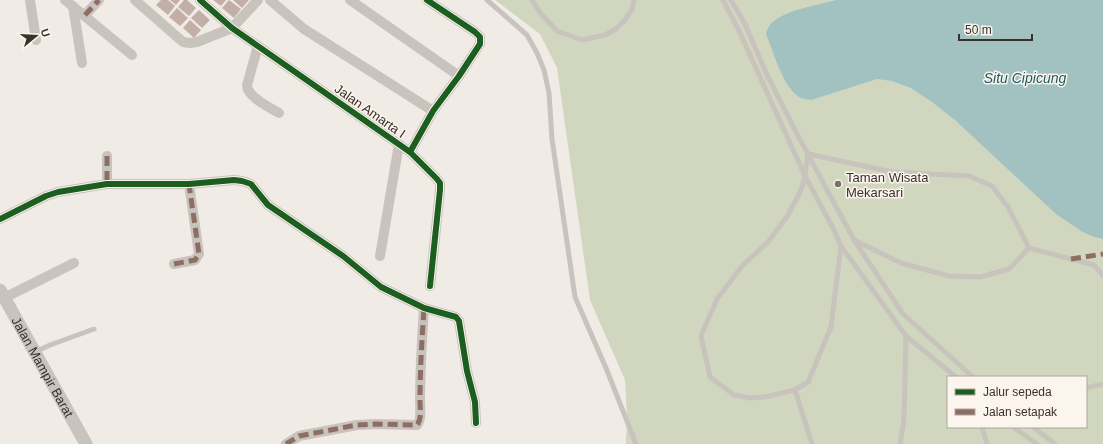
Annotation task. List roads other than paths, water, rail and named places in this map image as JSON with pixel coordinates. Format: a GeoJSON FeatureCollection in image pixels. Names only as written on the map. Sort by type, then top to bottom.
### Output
{"type":"FeatureCollection","features":[{"type":"Feature","properties":{"kind":"street"},"geometry":{"type":"LineString","coordinates":[[30,0],[36,40]]}},
{"type":"Feature","properties":{"kind":"street"},"geometry":{"type":"LineString","coordinates":[[85,15],[99,0]]}},
{"type":"Feature","properties":{"kind":"street"},"geometry":{"type":"LineString","coordinates":[[135,0],[183,42],[190,43],[197,42],[232,28],[258,0]]}},
{"type":"Feature","properties":{"kind":"street","name":"Jalan Amarta I"},"geometry":{"type":"LineString","coordinates":[[200,0],[232,28],[410,152],[437,179],[440,183],[430,286]]}},
{"type":"Feature","properties":{"kind":"street"},"geometry":{"type":"LineString","coordinates":[[270,0],[304,28],[433,111]]}},
{"type":"Feature","properties":{"kind":"street"},"geometry":{"type":"LineString","coordinates":[[350,0],[459,76]]}},
{"type":"Feature","properties":{"kind":"street"},"geometry":{"type":"LineString","coordinates":[[410,152],[433,111],[480,44],[480,37],[475,32],[427,0]]}},
{"type":"Feature","properties":{"kind":"street"},"geometry":{"type":"LineString","coordinates":[[69,3],[132,55]]}},
{"type":"Feature","properties":{"kind":"street"},"geometry":{"type":"LineString","coordinates":[[69,3],[82,63]]}},
{"type":"Feature","properties":{"kind":"street"},"geometry":{"type":"LineString","coordinates":[[258,46],[246,85],[247,90],[250,95],[279,113]]}},
{"type":"Feature","properties":{"kind":"street"},"geometry":{"type":"LineString","coordinates":[[380,256],[399,144]]}},
{"type":"Feature","properties":{"kind":"street"},"geometry":{"type":"LineString","coordinates":[[107,156],[107,184]]}},
{"type":"Feature","properties":{"kind":"street"},"geometry":{"type":"LineString","coordinates":[[0,220],[46,196],[58,192],[107,184],[190,184],[234,180],[251,184],[268,205],[343,256],[381,287],[424,308],[456,317],[459,321],[467,371],[474,402],[476,423]]}},
{"type":"Feature","properties":{"kind":"street"},"geometry":{"type":"LineString","coordinates":[[174,264],[195,260],[198,254],[190,184]]}},
{"type":"Feature","properties":{"kind":"street"},"geometry":{"type":"LineString","coordinates":[[2,294],[74,263]]}},
{"type":"Feature","properties":{"kind":"street","name":"Jalan Mampir Barat"},"geometry":{"type":"LineString","coordinates":[[2,294],[86,444]]}},
{"type":"Feature","properties":{"kind":"street"},"geometry":{"type":"LineString","coordinates":[[286,444],[300,436],[357,425],[417,425],[419,422],[420,408],[420,375],[424,308]]}},
{"type":"Feature","properties":{"kind":"lane"},"geometry":{"type":"LineString","coordinates":[[486,0],[527,35],[544,70],[549,93],[552,139],[574,297],[606,368],[636,444]]}},
{"type":"Feature","properties":{"kind":"lane"},"geometry":{"type":"LineString","coordinates":[[532,0],[540,14],[557,31],[582,40],[605,35],[616,29],[625,20],[632,9],[634,0]]}},
{"type":"Feature","properties":{"kind":"lane"},"geometry":{"type":"LineString","coordinates":[[723,0],[740,33],[805,176],[841,246],[906,336],[955,376]]}},
{"type":"Feature","properties":{"kind":"lane"},"geometry":{"type":"LineString","coordinates":[[731,0],[745,24],[767,75],[854,240],[903,314],[972,376]]}},
{"type":"Feature","properties":{"kind":"lane"},"geometry":{"type":"LineString","coordinates":[[808,154],[805,176],[801,190],[788,215],[768,242],[742,266],[717,299],[701,336],[710,377],[734,396],[750,398],[765,397],[795,390],[808,382],[831,327],[841,246]]}},
{"type":"Feature","properties":{"kind":"lane"},"geometry":{"type":"LineString","coordinates":[[808,154],[892,172],[969,176],[992,186],[1008,207],[1029,248],[1094,265],[1103,276]]}},
{"type":"Feature","properties":{"kind":"lane"},"geometry":{"type":"LineString","coordinates":[[854,240],[901,263],[949,276],[980,277],[1009,269],[1029,248]]}},
{"type":"Feature","properties":{"kind":"lane"},"geometry":{"type":"LineString","coordinates":[[35,352],[94,329]]}},
{"type":"Feature","properties":{"kind":"lane"},"geometry":{"type":"LineString","coordinates":[[900,444],[904,419],[906,336]]}},
{"type":"Feature","properties":{"kind":"lane"},"geometry":{"type":"LineString","coordinates":[[1087,388],[1103,384]]}},
{"type":"Feature","properties":{"kind":"lane"},"geometry":{"type":"LineString","coordinates":[[795,390],[812,444]]}},
{"type":"Feature","properties":{"kind":"lane"},"geometry":{"type":"LineString","coordinates":[[982,428],[987,444]]}},
{"type":"Feature","properties":{"kind":"lane"},"geometry":{"type":"LineString","coordinates":[[1014,428],[1037,444]]}},
{"type":"Feature","properties":{"kind":"lane"},"geometry":{"type":"LineString","coordinates":[[1034,428],[1055,444]]}},
{"type":"Feature","properties":{"kind":"water","name":"Situ Cipicung"},"geometry":{"type":"Polygon","coordinates":[[[836,0],[1103,0],[1103,239],[1081,231],[1056,214],[955,120],[911,88],[892,81],[877,79],[811,100],[803,99],[793,92],[783,77],[775,59],[766,34],[767,30],[774,21],[780,17],[803,8],[836,0]]]}},
{"type":"Feature","properties":{"kind":"place","name":"Taman Wisata Mekarsari"},"geometry":{"type":"Point","coordinates":[838,184]}}]}
